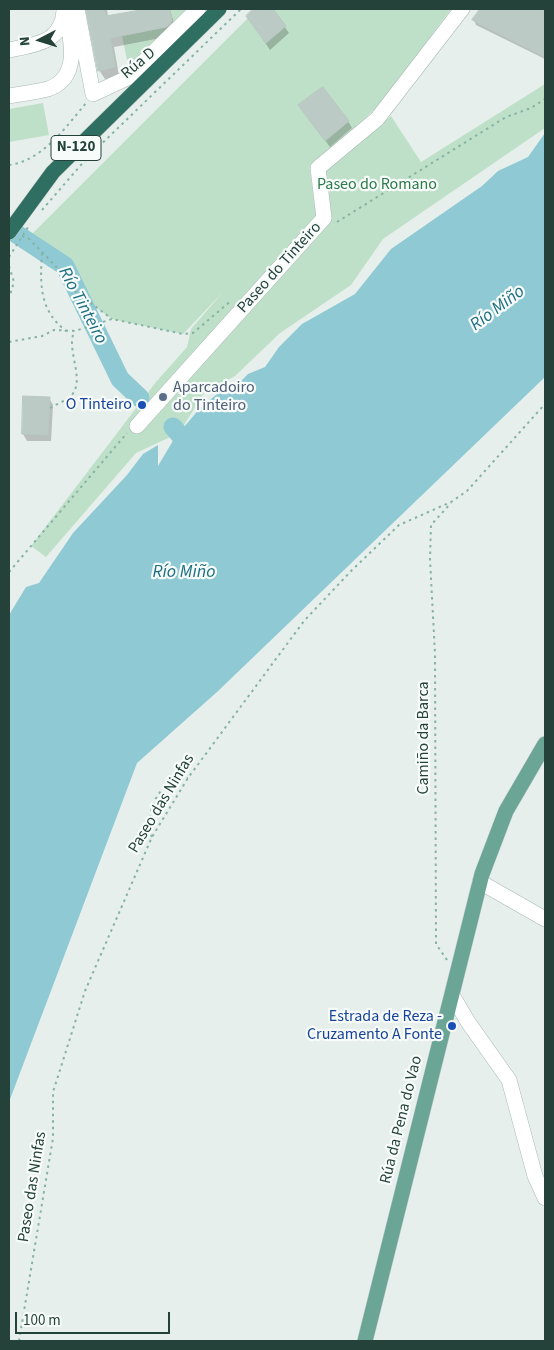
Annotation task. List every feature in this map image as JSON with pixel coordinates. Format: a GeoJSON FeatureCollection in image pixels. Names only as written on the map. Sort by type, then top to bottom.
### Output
{"type":"FeatureCollection","features":[{"type":"Feature","properties":{"kind":"highway","name":"N-120"},"geometry":{"type":"LineString","coordinates":[[17,227],[53,172],[133,81],[207,9]]}},
{"type":"Feature","properties":{"kind":"highway","name":"N-120"},"geometry":{"type":"LineString","coordinates":[[133,81],[220,9]]}},
{"type":"Feature","properties":{"kind":"main road","name":"Rúa da Pena do Vao"},"geometry":{"type":"LineString","coordinates":[[365,1341],[480,882],[506,811],[545,744]]}},
{"type":"Feature","properties":{"kind":"street"},"geometry":{"type":"LineString","coordinates":[[9,50],[41,44],[55,35],[63,22],[65,9]]}},
{"type":"Feature","properties":{"kind":"street"},"geometry":{"type":"LineString","coordinates":[[9,96],[47,89],[55,85],[66,74],[72,58],[72,46],[65,9]]}},
{"type":"Feature","properties":{"kind":"street"},"geometry":{"type":"LineString","coordinates":[[77,9],[93,94]]}},
{"type":"Feature","properties":{"kind":"street","name":"Rúa D"},"geometry":{"type":"LineString","coordinates":[[93,94],[133,81],[198,9]]}},
{"type":"Feature","properties":{"kind":"street","name":"Paseo do Tinteiro"},"geometry":{"type":"LineString","coordinates":[[137,426],[324,218],[318,168],[377,120],[462,9]]}},
{"type":"Feature","properties":{"kind":"street"},"geometry":{"type":"LineString","coordinates":[[480,882],[545,919]]}},
{"type":"Feature","properties":{"kind":"street"},"geometry":{"type":"LineString","coordinates":[[452,995],[509,1080],[535,1176],[545,1198]]}},
{"type":"Feature","properties":{"kind":"path"},"geometry":{"type":"LineString","coordinates":[[37,216],[87,158],[240,9]]}},
{"type":"Feature","properties":{"kind":"path"},"geometry":{"type":"LineString","coordinates":[[9,165],[34,156],[65,128],[93,94]]}},
{"type":"Feature","properties":{"kind":"path"},"geometry":{"type":"LineString","coordinates":[[324,218],[330,226],[506,117],[532,108],[545,99]]}},
{"type":"Feature","properties":{"kind":"path"},"geometry":{"type":"LineString","coordinates":[[9,256],[17,227],[57,268],[63,282],[112,319],[183,334],[194,333],[236,296]]}},
{"type":"Feature","properties":{"kind":"path"},"geometry":{"type":"LineString","coordinates":[[42,252],[41,293],[50,315],[66,331]]}},
{"type":"Feature","properties":{"kind":"path"},"geometry":{"type":"LineString","coordinates":[[9,266],[14,282],[9,298]]}},
{"type":"Feature","properties":{"kind":"path"},"geometry":{"type":"LineString","coordinates":[[9,342],[42,336],[54,330],[75,331],[112,319]]}},
{"type":"Feature","properties":{"kind":"path"},"geometry":{"type":"LineString","coordinates":[[50,408],[70,397],[74,389],[76,374],[72,344],[75,331]]}},
{"type":"Feature","properties":{"kind":"path","name":"Paseo das Ninfas"},"geometry":{"type":"LineString","coordinates":[[19,1341],[54,1138],[53,1092],[85,991],[152,837],[188,778],[304,621],[352,570],[399,525],[451,502],[467,491],[545,404]]}},
{"type":"Feature","properties":{"kind":"path"},"geometry":{"type":"LineString","coordinates":[[9,572],[126,434],[137,426]]}},
{"type":"Feature","properties":{"kind":"path","name":"Camiño da Barca"},"geometry":{"type":"LineString","coordinates":[[451,502],[431,525],[430,559],[435,654],[436,944],[457,974]]}},
{"type":"Feature","properties":{"kind":"path"},"geometry":{"type":"LineString","coordinates":[[152,837],[150,831],[151,811],[158,796],[166,786],[188,778]]}},
{"type":"Feature","properties":{"kind":"green space"},"geometry":{"type":"Polygon","coordinates":[[[170,9],[198,9],[148,58],[127,60],[122,36],[172,26],[170,9]]]}},
{"type":"Feature","properties":{"kind":"green space","name":"Paseo do Romano"},"geometry":{"type":"Polygon","coordinates":[[[257,9],[451,9],[383,101],[310,171],[316,215],[327,163],[391,116],[421,162],[545,84],[545,128],[383,239],[351,285],[280,333],[235,376],[204,393],[179,433],[136,453],[46,557],[31,546],[156,382],[187,347],[191,329],[223,292],[183,334],[112,319],[84,299],[68,260],[28,238],[257,9]]]}},
{"type":"Feature","properties":{"kind":"green space"},"geometry":{"type":"Polygon","coordinates":[[[43,103],[49,135],[9,142],[9,109],[43,103]]]}},
{"type":"Feature","properties":{"kind":"water","name":"Río Miño"},"geometry":{"type":"Polygon","coordinates":[[[545,133],[545,377],[217,692],[137,763],[9,1102],[9,615],[26,587],[39,583],[73,533],[127,475],[143,454],[158,445],[158,466],[174,439],[200,408],[222,390],[235,387],[248,374],[265,367],[279,347],[302,324],[355,294],[391,249],[482,186],[498,171],[528,157],[545,133]]]}},
{"type":"Feature","properties":{"kind":"building"},"geometry":{"type":"Polygon","coordinates":[[[86,9],[104,9],[106,16],[146,9],[170,9],[172,21],[166,27],[110,38],[115,67],[98,71],[86,9]]]}},
{"type":"Feature","properties":{"kind":"building"},"geometry":{"type":"Polygon","coordinates":[[[253,9],[273,9],[286,26],[266,43],[246,16],[253,9]]]}},
{"type":"Feature","properties":{"kind":"building"},"geometry":{"type":"Polygon","coordinates":[[[480,9],[545,9],[545,57],[472,20],[480,9]]]}},
{"type":"Feature","properties":{"kind":"building"},"geometry":{"type":"Polygon","coordinates":[[[323,87],[349,121],[325,141],[298,105],[323,87]]]}},
{"type":"Feature","properties":{"kind":"building"},"geometry":{"type":"Polygon","coordinates":[[[23,396],[50,397],[48,435],[22,434],[23,396]]]}},
{"type":"Feature","properties":{"kind":"waterway","name":"Río Tinteiro"},"geometry":{"type":"LineString","coordinates":[[9,229],[65,266],[120,379],[140,398]]}},
{"type":"Feature","properties":{"kind":"waterway","name":"Río Tinteiro"},"geometry":{"type":"LineString","coordinates":[[173,427],[195,452]]}},
{"type":"Feature","properties":{"kind":"place","name":"Aparcadoiro do Tinteiro"},"geometry":{"type":"Point","coordinates":[163,397]}},
{"type":"Feature","properties":{"kind":"place","name":"O Tinteiro"},"geometry":{"type":"Point","coordinates":[142,405]}},
{"type":"Feature","properties":{"kind":"place","name":"Estrada de Reza - Cruzamento A Fonte"},"geometry":{"type":"Point","coordinates":[452,1026]}}]}
